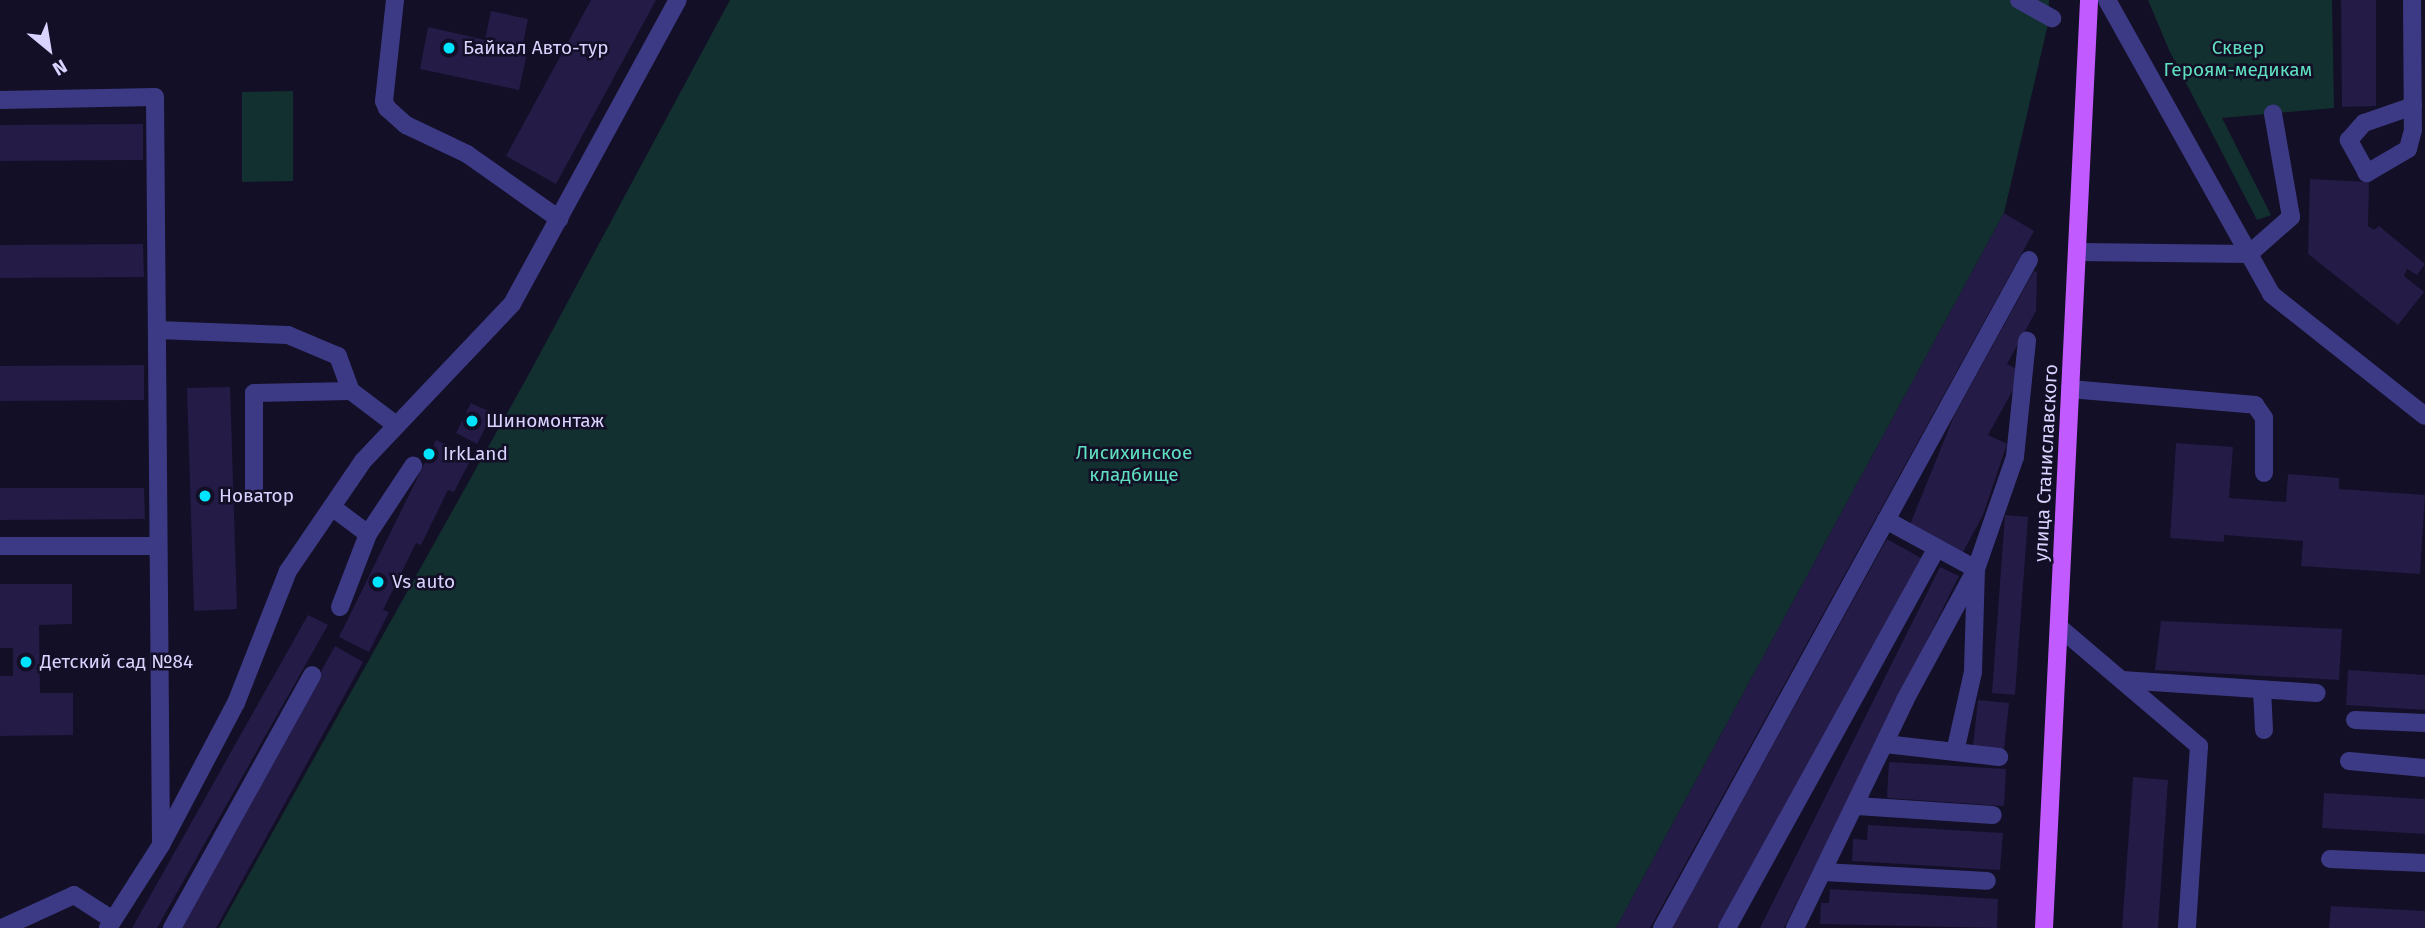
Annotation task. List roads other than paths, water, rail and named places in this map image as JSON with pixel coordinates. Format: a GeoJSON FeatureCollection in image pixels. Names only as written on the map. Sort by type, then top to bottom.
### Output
{"type":"FeatureCollection","features":[{"type":"Feature","properties":{"kind":"main road","name":"улица Станиславского"},"geometry":{"type":"LineString","coordinates":[[2044,928],[2089,0]]}},
{"type":"Feature","properties":{"kind":"street"},"geometry":{"type":"LineString","coordinates":[[395,0],[384,101],[387,108],[406,125],[467,153],[559,219]]}},
{"type":"Feature","properties":{"kind":"street"},"geometry":{"type":"LineString","coordinates":[[2,928],[75,895],[110,924],[161,845],[236,703],[288,571],[363,461],[512,304],[678,0]]}},
{"type":"Feature","properties":{"kind":"street"},"geometry":{"type":"LineString","coordinates":[[2019,0],[2052,18]]}},
{"type":"Feature","properties":{"kind":"street"},"geometry":{"type":"LineString","coordinates":[[2107,0],[2271,294],[2425,416]]}},
{"type":"Feature","properties":{"kind":"street"},"geometry":{"type":"LineString","coordinates":[[2412,0],[2413,106]]}},
{"type":"Feature","properties":{"kind":"street"},"geometry":{"type":"LineString","coordinates":[[0,100],[155,97],[161,845]]}},
{"type":"Feature","properties":{"kind":"street"},"geometry":{"type":"LineString","coordinates":[[2077,252],[2249,254],[2291,217],[2273,114]]}},
{"type":"Feature","properties":{"kind":"street"},"geometry":{"type":"LineString","coordinates":[[1662,928],[2029,260]]}},
{"type":"Feature","properties":{"kind":"street"},"geometry":{"type":"LineString","coordinates":[[157,330],[288,335],[338,356],[351,391],[396,425]]}},
{"type":"Feature","properties":{"kind":"street"},"geometry":{"type":"LineString","coordinates":[[1795,928],[1885,744],[1976,569],[2015,457],[2027,341]]}},
{"type":"Feature","properties":{"kind":"street"},"geometry":{"type":"LineString","coordinates":[[2070,389],[2255,405],[2264,418],[2264,473]]}},
{"type":"Feature","properties":{"kind":"street"},"geometry":{"type":"LineString","coordinates":[[254,494],[254,393],[351,391]]}},
{"type":"Feature","properties":{"kind":"street"},"geometry":{"type":"LineString","coordinates":[[340,607],[368,534],[413,466]]}},
{"type":"Feature","properties":{"kind":"street"},"geometry":{"type":"LineString","coordinates":[[332,507],[368,534]]}},
{"type":"Feature","properties":{"kind":"street"},"geometry":{"type":"LineString","coordinates":[[1886,520],[1976,569]]}},
{"type":"Feature","properties":{"kind":"street"},"geometry":{"type":"LineString","coordinates":[[0,546],[158,546]]}},
{"type":"Feature","properties":{"kind":"street"},"geometry":{"type":"LineString","coordinates":[[1727,928],[1936,549]]}},
{"type":"Feature","properties":{"kind":"street"},"geometry":{"type":"LineString","coordinates":[[1955,752],[1973,672],[1976,569]]}},
{"type":"Feature","properties":{"kind":"street"},"geometry":{"type":"LineString","coordinates":[[2059,627],[2199,746],[2188,928]]}},
{"type":"Feature","properties":{"kind":"street"},"geometry":{"type":"LineString","coordinates":[[172,928],[312,675]]}},
{"type":"Feature","properties":{"kind":"street"},"geometry":{"type":"LineString","coordinates":[[2122,680],[2317,693]]}},
{"type":"Feature","properties":{"kind":"street"},"geometry":{"type":"LineString","coordinates":[[2262,690],[2264,730]]}},
{"type":"Feature","properties":{"kind":"street"},"geometry":{"type":"LineString","coordinates":[[2355,720],[2425,723]]}},
{"type":"Feature","properties":{"kind":"street"},"geometry":{"type":"LineString","coordinates":[[1885,744],[1999,757]]}},
{"type":"Feature","properties":{"kind":"street"},"geometry":{"type":"LineString","coordinates":[[2349,761],[2425,768]]}},
{"type":"Feature","properties":{"kind":"street"},"geometry":{"type":"LineString","coordinates":[[1857,806],[1993,815]]}},
{"type":"Feature","properties":{"kind":"street"},"geometry":{"type":"LineString","coordinates":[[2330,859],[2425,863]]}},
{"type":"Feature","properties":{"kind":"street"},"geometry":{"type":"LineString","coordinates":[[1823,872],[1987,881]]}},
{"type":"Feature","properties":{"kind":"place","name":"Байкал Авто-тур"},"geometry":{"type":"Point","coordinates":[449,48]}},
{"type":"Feature","properties":{"kind":"place","name":"Шиномонтаж"},"geometry":{"type":"Point","coordinates":[472,421]}},
{"type":"Feature","properties":{"kind":"place","name":"IrkLand"},"geometry":{"type":"Point","coordinates":[429,454]}},
{"type":"Feature","properties":{"kind":"place","name":"Новатор"},"geometry":{"type":"Point","coordinates":[205,496]}},
{"type":"Feature","properties":{"kind":"place","name":"Vs auto"},"geometry":{"type":"Point","coordinates":[378,582]}},
{"type":"Feature","properties":{"kind":"place","name":"Детский сад №84"},"geometry":{"type":"Point","coordinates":[26,662]}},
{"type":"Feature","properties":{"kind":"park label","name":"Сквер Героям-медикам"},"geometry":{"type":"Point","coordinates":[2238,59]}},
{"type":"Feature","properties":{"kind":"park label","name":"Лисихинское кладбище"},"geometry":{"type":"Point","coordinates":[1134,464]}}]}
